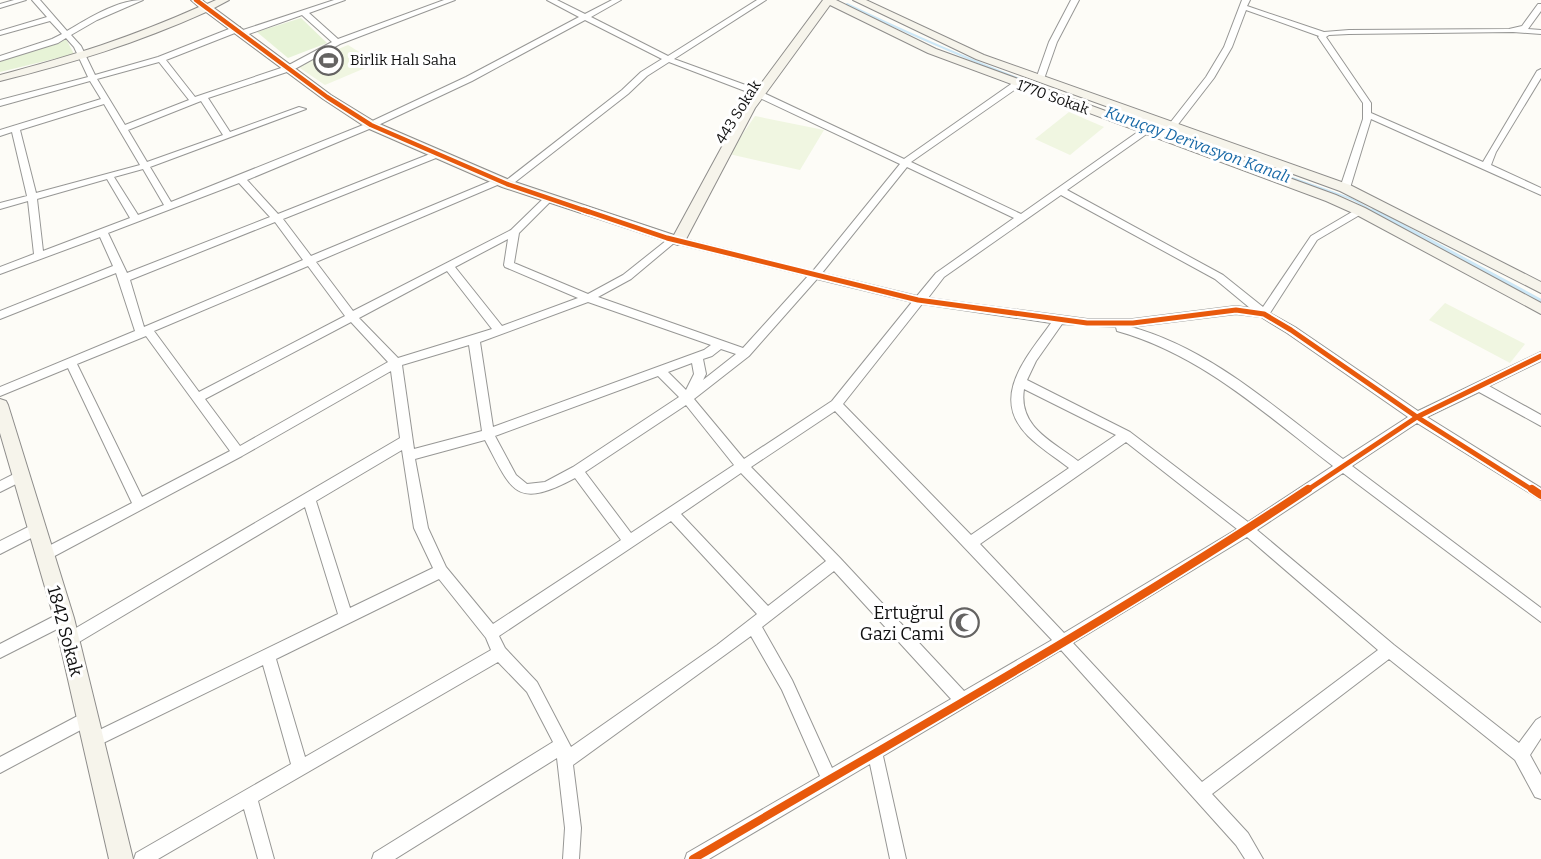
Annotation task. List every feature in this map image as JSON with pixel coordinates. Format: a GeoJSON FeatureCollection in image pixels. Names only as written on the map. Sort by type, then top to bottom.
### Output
{"type":"FeatureCollection","features":[{"type":"Feature","properties":{"kind":"street"},"geometry":{"type":"LineString","coordinates":[[0,6],[22,0]]}},
{"type":"Feature","properties":{"kind":"street"},"geometry":{"type":"LineString","coordinates":[[36,0],[77,46],[93,79],[170,206]]}},
{"type":"Feature","properties":{"kind":"street"},"geometry":{"type":"LineString","coordinates":[[0,59],[55,40],[66,32],[139,0]]}},
{"type":"Feature","properties":{"kind":"street"},"geometry":{"type":"LineString","coordinates":[[0,78],[82,57],[148,34],[202,3],[224,0]]}},
{"type":"Feature","properties":{"kind":"street"},"geometry":{"type":"LineString","coordinates":[[0,104],[161,59],[240,31],[341,0]]}},
{"type":"Feature","properties":{"kind":"street"},"geometry":{"type":"LineString","coordinates":[[421,0],[432,7]]}},
{"type":"Feature","properties":{"kind":"street"},"geometry":{"type":"LineString","coordinates":[[123,129],[199,99],[290,68],[337,42],[451,0]]}},
{"type":"Feature","properties":{"kind":"street"},"geometry":{"type":"LineString","coordinates":[[551,0],[668,59],[754,92],[1022,218]]}},
{"type":"Feature","properties":{"kind":"street"},"geometry":{"type":"LineString","coordinates":[[0,271],[241,179],[370,125],[469,79],[617,0]]}},
{"type":"Feature","properties":{"kind":"street"},"geometry":{"type":"LineString","coordinates":[[0,392],[503,182],[625,92],[644,74],[762,0]]}},
{"type":"Feature","properties":{"kind":"street","name":"1770 Sokak"},"geometry":{"type":"LineString","coordinates":[[828,0],[932,51],[1331,198],[1360,211],[1541,309]]}},
{"type":"Feature","properties":{"kind":"street","name":"443 Sokak"},"geometry":{"type":"LineString","coordinates":[[672,240],[754,92],[802,20],[828,0],[773,78],[754,92]]}},
{"type":"Feature","properties":{"kind":"street","name":"1770 Sokak"},"geometry":{"type":"LineString","coordinates":[[858,0],[980,57],[1345,188],[1541,288]]}},
{"type":"Feature","properties":{"kind":"street"},"geometry":{"type":"LineString","coordinates":[[1040,79],[1053,42],[1075,0]]}},
{"type":"Feature","properties":{"kind":"street"},"geometry":{"type":"LineString","coordinates":[[202,3],[327,97],[370,125],[503,182],[672,240],[814,276],[918,300],[1138,332],[1195,357],[1541,616]]}},
{"type":"Feature","properties":{"kind":"street"},"geometry":{"type":"LineString","coordinates":[[1173,125],[1216,68],[1228,47],[1245,4],[1325,35],[1349,32],[1541,32]]}},
{"type":"Feature","properties":{"kind":"street"},"geometry":{"type":"LineString","coordinates":[[1509,31],[1525,28],[1541,6]]}},
{"type":"Feature","properties":{"kind":"street"},"geometry":{"type":"LineString","coordinates":[[304,13],[337,42]]}},
{"type":"Feature","properties":{"kind":"street"},"geometry":{"type":"LineString","coordinates":[[0,33],[51,18]]}},
{"type":"Feature","properties":{"kind":"street"},"geometry":{"type":"LineString","coordinates":[[1531,20],[1541,22]]}},
{"type":"Feature","properties":{"kind":"street"},"geometry":{"type":"LineString","coordinates":[[1325,35],[1322,37],[1367,103],[1367,114],[1345,188]]}},
{"type":"Feature","properties":{"kind":"street"},"geometry":{"type":"LineString","coordinates":[[161,59],[199,99],[228,135]]}},
{"type":"Feature","properties":{"kind":"street"},"geometry":{"type":"LineString","coordinates":[[1486,166],[1492,152],[1541,71]]}},
{"type":"Feature","properties":{"kind":"street"},"geometry":{"type":"LineString","coordinates":[[474,340],[488,434],[512,479],[525,489],[547,487],[577,471],[687,398],[745,353],[814,276],[906,162],[1017,84]]}},
{"type":"Feature","properties":{"kind":"street"},"geometry":{"type":"LineString","coordinates":[[0,133],[107,100]]}},
{"type":"Feature","properties":{"kind":"street"},"geometry":{"type":"LineString","coordinates":[[0,206],[145,166],[302,109]]}},
{"type":"Feature","properties":{"kind":"street"},"geometry":{"type":"LineString","coordinates":[[1367,114],[1541,192]]}},
{"type":"Feature","properties":{"kind":"street"},"geometry":{"type":"LineString","coordinates":[[15,128],[32,197],[39,257]]}},
{"type":"Feature","properties":{"kind":"street"},"geometry":{"type":"LineString","coordinates":[[491,633],[836,404],[940,275],[1145,131]]}},
{"type":"Feature","properties":{"kind":"street"},"geometry":{"type":"LineString","coordinates":[[0,315],[276,217],[438,154]]}},
{"type":"Feature","properties":{"kind":"street"},"geometry":{"type":"LineString","coordinates":[[109,176],[136,219]]}},
{"type":"Feature","properties":{"kind":"street"},"geometry":{"type":"LineString","coordinates":[[241,179],[276,217],[351,316],[396,363],[408,456],[421,528],[441,571],[491,633],[500,653],[532,687],[564,753],[573,828],[571,859]]}},
{"type":"Feature","properties":{"kind":"street"},"geometry":{"type":"LineString","coordinates":[[1061,191],[1219,277],[1264,314],[1417,417],[1541,495]]}},
{"type":"Feature","properties":{"kind":"street"},"geometry":{"type":"LineString","coordinates":[[197,398],[351,316],[450,268],[514,232],[549,198]]}},
{"type":"Feature","properties":{"kind":"street"},"geometry":{"type":"LineString","coordinates":[[1264,314],[1314,238],[1360,211]]}},
{"type":"Feature","properties":{"kind":"street"},"geometry":{"type":"LineString","coordinates":[[514,232],[509,265],[588,298],[745,353]]}},
{"type":"Feature","properties":{"kind":"street"},"geometry":{"type":"LineString","coordinates":[[102,233],[122,273],[145,332],[238,453]]}},
{"type":"Feature","properties":{"kind":"street"},"geometry":{"type":"LineString","coordinates":[[44,555],[238,453],[396,363],[474,340],[588,298],[627,278],[672,240]]}},
{"type":"Feature","properties":{"kind":"street"},"geometry":{"type":"LineString","coordinates":[[450,268],[500,331]]}},
{"type":"Feature","properties":{"kind":"street"},"geometry":{"type":"LineString","coordinates":[[1087,323],[1133,323],[1236,310],[1264,314]]}},
{"type":"Feature","properties":{"kind":"street"},"geometry":{"type":"LineString","coordinates":[[1059,320],[1019,381],[1017,413],[1027,428],[1078,468]]}},
{"type":"Feature","properties":{"kind":"street"},"geometry":{"type":"LineString","coordinates":[[408,456],[488,434],[697,357],[720,344]]}},
{"type":"Feature","properties":{"kind":"street"},"geometry":{"type":"LineString","coordinates":[[693,859],[1064,641],[1247,528],[1417,417],[1541,356]]}},
{"type":"Feature","properties":{"kind":"street"},"geometry":{"type":"LineString","coordinates":[[687,398],[700,374],[697,357]]}},
{"type":"Feature","properties":{"kind":"street"},"geometry":{"type":"LineString","coordinates":[[71,363],[140,505]]}},
{"type":"Feature","properties":{"kind":"street"},"geometry":{"type":"LineString","coordinates":[[660,371],[687,398],[743,467],[835,562],[963,701]]}},
{"type":"Feature","properties":{"kind":"street"},"geometry":{"type":"LineString","coordinates":[[1019,381],[1126,435],[1247,528],[1389,650],[1521,754],[1541,791]]}},
{"type":"Feature","properties":{"kind":"street"},"geometry":{"type":"LineString","coordinates":[[1479,386],[1541,421]]}},
{"type":"Feature","properties":{"kind":"street"},"geometry":{"type":"LineString","coordinates":[[836,404],[972,542],[1064,641],[1242,839],[1255,859]]}},
{"type":"Feature","properties":{"kind":"street","name":"1842 Sokak"},"geometry":{"type":"LineString","coordinates":[[1,411],[64,618],[122,859]]}},
{"type":"Feature","properties":{"kind":"street"},"geometry":{"type":"LineString","coordinates":[[972,542],[1126,435]]}},
{"type":"Feature","properties":{"kind":"street"},"geometry":{"type":"LineString","coordinates":[[69,640],[406,441]]}},
{"type":"Feature","properties":{"kind":"street"},"geometry":{"type":"LineString","coordinates":[[577,471],[630,542]]}},
{"type":"Feature","properties":{"kind":"street"},"geometry":{"type":"LineString","coordinates":[[0,487],[20,476]]}},
{"type":"Feature","properties":{"kind":"street"},"geometry":{"type":"LineString","coordinates":[[309,499],[346,617]]}},
{"type":"Feature","properties":{"kind":"street"},"geometry":{"type":"LineString","coordinates":[[673,514],[767,615]]}},
{"type":"Feature","properties":{"kind":"street"},"geometry":{"type":"LineString","coordinates":[[0,548],[38,528]]}},
{"type":"Feature","properties":{"kind":"street"},"geometry":{"type":"LineString","coordinates":[[380,859],[564,753],[753,625],[835,562]]}},
{"type":"Feature","properties":{"kind":"street"},"geometry":{"type":"LineString","coordinates":[[94,740],[441,571]]}},
{"type":"Feature","properties":{"kind":"street"},"geometry":{"type":"LineString","coordinates":[[0,651],[64,618]]}},
{"type":"Feature","properties":{"kind":"street"},"geometry":{"type":"LineString","coordinates":[[753,625],[788,685],[829,779]]}},
{"type":"Feature","properties":{"kind":"street"},"geometry":{"type":"LineString","coordinates":[[1201,793],[1389,650]]}},
{"type":"Feature","properties":{"kind":"street"},"geometry":{"type":"LineString","coordinates":[[142,859],[500,653]]}},
{"type":"Feature","properties":{"kind":"street"},"geometry":{"type":"LineString","coordinates":[[268,655],[300,768]]}},
{"type":"Feature","properties":{"kind":"street"},"geometry":{"type":"LineString","coordinates":[[0,765],[87,719]]}},
{"type":"Feature","properties":{"kind":"street"},"geometry":{"type":"LineString","coordinates":[[1521,754],[1541,725]]}},
{"type":"Feature","properties":{"kind":"street"},"geometry":{"type":"LineString","coordinates":[[875,753],[898,859]]}},
{"type":"Feature","properties":{"kind":"street"},"geometry":{"type":"LineString","coordinates":[[249,798],[266,859]]}},
{"type":"Feature","properties":{"kind":"green space"},"geometry":{"type":"Polygon","coordinates":[[[301,18],[327,43],[288,58],[257,32],[301,18]]]}},
{"type":"Feature","properties":{"kind":"green space"},"geometry":{"type":"Polygon","coordinates":[[[65,37],[74,54],[0,72],[0,61],[65,37]]]}},
{"type":"Feature","properties":{"kind":"green space"},"geometry":{"type":"Polygon","coordinates":[[[348,45],[377,63],[325,85],[297,66],[348,45]]]}},
{"type":"Feature","properties":{"kind":"green space"},"geometry":{"type":"Polygon","coordinates":[[[1069,112],[1104,127],[1070,155],[1035,139],[1069,112]]]}},
{"type":"Feature","properties":{"kind":"green space"},"geometry":{"type":"Polygon","coordinates":[[[755,116],[824,130],[800,170],[729,154],[755,116]]]}},
{"type":"Feature","properties":{"kind":"green space"},"geometry":{"type":"Polygon","coordinates":[[[1445,303],[1525,344],[1510,363],[1429,320],[1445,303]]]}},
{"type":"Feature","properties":{"kind":"waterway","name":"Kuruçay Derivasyon Kanalı"},"geometry":{"type":"LineString","coordinates":[[847,4],[908,33],[1033,84],[1352,199],[1375,212]]}},
{"type":"Feature","properties":{"kind":"waterway","name":"Kuruçay Derivasyon Kanalı"},"geometry":{"type":"LineString","coordinates":[[1373,210],[1541,301]]}},
{"type":"Feature","properties":{"kind":"cycle path"},"geometry":{"type":"LineString","coordinates":[[196,0],[327,97],[371,125],[507,184],[667,238],[918,300],[1059,320],[1087,323],[1133,323],[1236,310],[1264,314],[1291,330],[1417,417],[1541,495]]}},
{"type":"Feature","properties":{"kind":"cycle path"},"geometry":{"type":"LineString","coordinates":[[693,859],[1057,645],[1243,532],[1417,417],[1541,356]]}},
{"type":"Feature","properties":{"kind":"place","name":"Birlik Halı Saha"},"geometry":{"type":"Point","coordinates":[329,60]}},
{"type":"Feature","properties":{"kind":"place","name":"Ertuğrul Gazi Cami"},"geometry":{"type":"Point","coordinates":[965,623]}}]}
